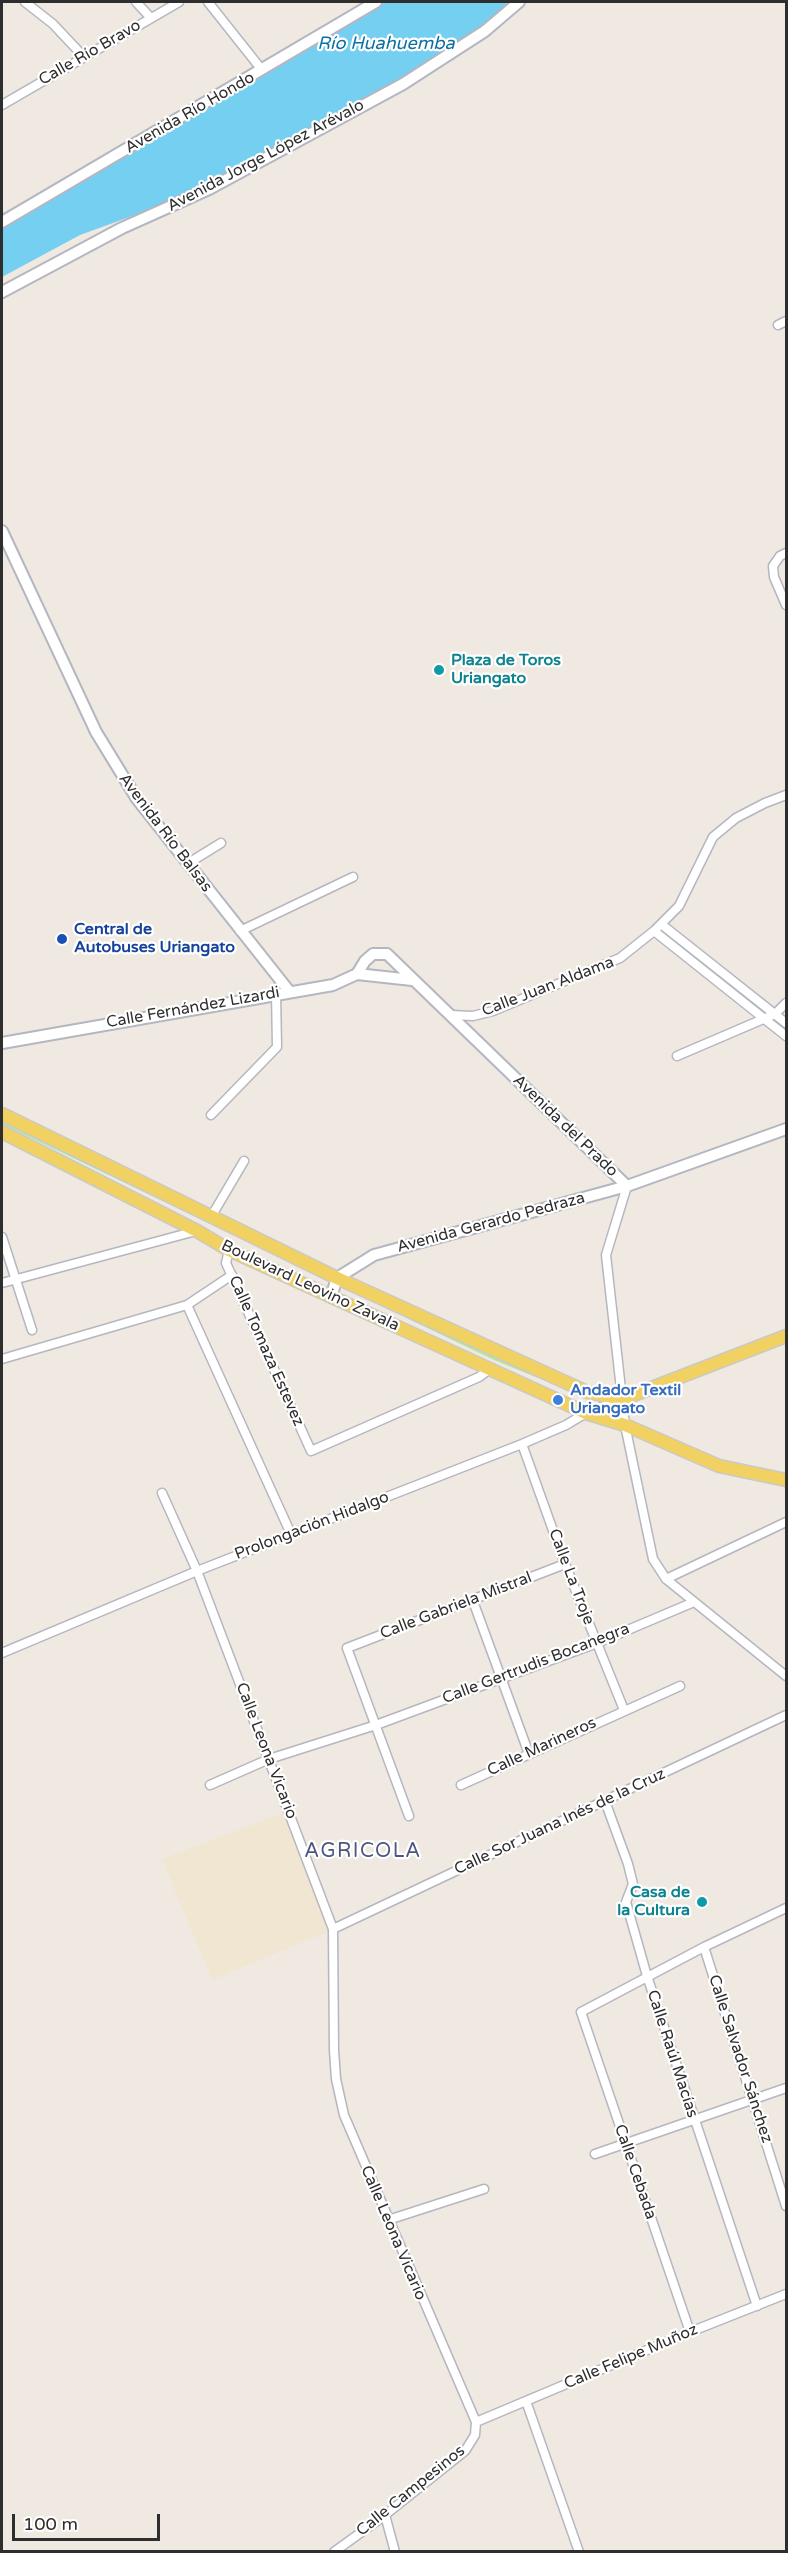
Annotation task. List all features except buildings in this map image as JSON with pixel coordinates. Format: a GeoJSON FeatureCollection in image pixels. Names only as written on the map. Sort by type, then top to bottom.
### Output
{"type":"FeatureCollection","features":[{"type":"Feature","properties":{"kind":"main road","name":"Boulevard Leovino Zavala"},"geometry":{"type":"LineString","coordinates":[[2,1114],[337,1278],[478,1344],[587,1392],[623,1399]]}},
{"type":"Feature","properties":{"kind":"main road","name":"Boulevard Leovino Zavala"},"geometry":{"type":"LineString","coordinates":[[2,1132],[197,1231],[229,1250],[586,1413],[625,1425],[720,1466],[786,1480]]}},
{"type":"Feature","properties":{"kind":"main road"},"geometry":{"type":"LineString","coordinates":[[623,1399],[786,1336]]}},
{"type":"Feature","properties":{"kind":"main road"},"geometry":{"type":"LineString","coordinates":[[470,1360],[478,1344]]}},
{"type":"Feature","properties":{"kind":"street"},"geometry":{"type":"LineString","coordinates":[[25,2],[53,24],[84,57]]}},
{"type":"Feature","properties":{"kind":"street"},"geometry":{"type":"LineString","coordinates":[[136,2],[151,18]]}},
{"type":"Feature","properties":{"kind":"street","name":"Calle Río Bravo"},"geometry":{"type":"LineString","coordinates":[[2,105],[179,2]]}},
{"type":"Feature","properties":{"kind":"street"},"geometry":{"type":"LineString","coordinates":[[208,2],[262,70]]}},
{"type":"Feature","properties":{"kind":"street","name":"Avenida Río Hondo"},"geometry":{"type":"LineString","coordinates":[[2,222],[376,2]]}},
{"type":"Feature","properties":{"kind":"street","name":"Avenida Jorge López Arévalo"},"geometry":{"type":"LineString","coordinates":[[2,292],[122,228],[209,189],[403,84],[485,31],[519,2]]}},
{"type":"Feature","properties":{"kind":"street","name":"Avenida Río Balsas"},"geometry":{"type":"LineString","coordinates":[[2,531],[96,732],[137,799],[289,991]]}},
{"type":"Feature","properties":{"kind":"street"},"geometry":{"type":"LineString","coordinates":[[783,555],[773,566],[774,577],[786,605]]}},
{"type":"Feature","properties":{"kind":"street","name":"Calle Juan Aldama"},"geometry":{"type":"LineString","coordinates":[[450,1015],[473,1016],[504,1006],[620,958],[658,928],[679,906],[713,837],[736,818],[765,802],[786,795]]}},
{"type":"Feature","properties":{"kind":"street"},"geometry":{"type":"LineString","coordinates":[[187,864],[221,843]]}},
{"type":"Feature","properties":{"kind":"street"},"geometry":{"type":"LineString","coordinates":[[240,931],[352,877]]}},
{"type":"Feature","properties":{"kind":"street"},"geometry":{"type":"LineString","coordinates":[[658,928],[786,1023]]}},
{"type":"Feature","properties":{"kind":"street"},"geometry":{"type":"LineString","coordinates":[[658,928],[786,1036]]}},
{"type":"Feature","properties":{"kind":"street","name":"Avenida del Prado"},"geometry":{"type":"LineString","coordinates":[[373,954],[387,954],[627,1186],[606,1255],[625,1425],[653,1559],[666,1579],[786,1676]]}},
{"type":"Feature","properties":{"kind":"street","name":"Calle Fernández Lizardi"},"geometry":{"type":"LineString","coordinates":[[2,1043],[276,993],[333,985],[357,974],[365,961],[373,954]]}},
{"type":"Feature","properties":{"kind":"street"},"geometry":{"type":"LineString","coordinates":[[357,974],[412,980]]}},
{"type":"Feature","properties":{"kind":"street"},"geometry":{"type":"LineString","coordinates":[[211,1115],[277,1047],[276,993]]}},
{"type":"Feature","properties":{"kind":"street"},"geometry":{"type":"LineString","coordinates":[[677,1056],[775,1014],[786,1003]]}},
{"type":"Feature","properties":{"kind":"street","name":"Avenida Gerardo Pedraza"},"geometry":{"type":"LineString","coordinates":[[337,1278],[374,1255],[627,1186],[786,1129]]}},
{"type":"Feature","properties":{"kind":"street"},"geometry":{"type":"LineString","coordinates":[[211,1217],[244,1161]]}},
{"type":"Feature","properties":{"kind":"street"},"geometry":{"type":"LineString","coordinates":[[2,1283],[197,1231]]}},
{"type":"Feature","properties":{"kind":"street"},"geometry":{"type":"LineString","coordinates":[[2,1237],[32,1330]]}},
{"type":"Feature","properties":{"kind":"street","name":"Calle Tomaza Estevez"},"geometry":{"type":"LineString","coordinates":[[229,1250],[226,1263],[311,1451],[479,1377],[490,1369]]}},
{"type":"Feature","properties":{"kind":"street"},"geometry":{"type":"LineString","coordinates":[[2,1359],[187,1305],[232,1275]]}},
{"type":"Feature","properties":{"kind":"street"},"geometry":{"type":"LineString","coordinates":[[330,1298],[337,1278]]}},
{"type":"Feature","properties":{"kind":"street"},"geometry":{"type":"LineString","coordinates":[[187,1305],[291,1534]]}},
{"type":"Feature","properties":{"kind":"street","name":"Prolongación Hidalgo"},"geometry":{"type":"LineString","coordinates":[[2,1653],[197,1571],[522,1444],[566,1425],[586,1413],[623,1399]]}},
{"type":"Feature","properties":{"kind":"street","name":"Calle La Troje"},"geometry":{"type":"LineString","coordinates":[[522,1444],[565,1564],[624,1710]]}},
{"type":"Feature","properties":{"kind":"street","name":"Calle Leona Vicario"},"geometry":{"type":"LineString","coordinates":[[162,1493],[197,1571],[333,1929],[336,2079],[348,2125],[476,2422]]}},
{"type":"Feature","properties":{"kind":"street"},"geometry":{"type":"LineString","coordinates":[[666,1579],[786,1522]]}},
{"type":"Feature","properties":{"kind":"street","name":"Calle Gabriela Mistral"},"geometry":{"type":"LineString","coordinates":[[376,1725],[347,1648],[565,1564]]}},
{"type":"Feature","properties":{"kind":"street"},"geometry":{"type":"LineString","coordinates":[[473,1600],[529,1754]]}},
{"type":"Feature","properties":{"kind":"street","name":"Calle Gertrudis Bocanegra"},"geometry":{"type":"LineString","coordinates":[[210,1785],[269,1759],[376,1725],[597,1643],[694,1602]]}},
{"type":"Feature","properties":{"kind":"street","name":"Calle Marineros"},"geometry":{"type":"LineString","coordinates":[[461,1785],[680,1686]]}},
{"type":"Feature","properties":{"kind":"street","name":"Calle Sor Juana Inés de la Cruz"},"geometry":{"type":"LineString","coordinates":[[333,1929],[786,1715]]}},
{"type":"Feature","properties":{"kind":"street"},"geometry":{"type":"LineString","coordinates":[[376,1725],[409,1816]]}},
{"type":"Feature","properties":{"kind":"street","name":"Calle Raúl Macías"},"geometry":{"type":"LineString","coordinates":[[605,1801],[633,1884],[626,1902],[647,1976],[757,2306]]}},
{"type":"Feature","properties":{"kind":"street"},"geometry":{"type":"LineString","coordinates":[[647,1976],[786,1908]]}},
{"type":"Feature","properties":{"kind":"street","name":"Calle Salvador Sánchez"},"geometry":{"type":"LineString","coordinates":[[704,1947],[786,2206]]}},
{"type":"Feature","properties":{"kind":"street","name":"Calle Cebada"},"geometry":{"type":"LineString","coordinates":[[647,1976],[581,2012],[690,2332]]}},
{"type":"Feature","properties":{"kind":"street"},"geometry":{"type":"LineString","coordinates":[[595,2154],[786,2088]]}},
{"type":"Feature","properties":{"kind":"street"},"geometry":{"type":"LineString","coordinates":[[388,2220],[484,2189]]}},
{"type":"Feature","properties":{"kind":"street","name":"Calle Felipe Muñoz"},"geometry":{"type":"LineString","coordinates":[[476,2422],[786,2294]]}},
{"type":"Feature","properties":{"kind":"street"},"geometry":{"type":"LineString","coordinates":[[526,2401],[579,2552]]}},
{"type":"Feature","properties":{"kind":"street","name":"Calle Campesinos"},"geometry":{"type":"LineString","coordinates":[[334,2552],[385,2515],[465,2451],[475,2435],[476,2422]]}},
{"type":"Feature","properties":{"kind":"street"},"geometry":{"type":"LineString","coordinates":[[385,2515],[395,2552]]}},
{"type":"Feature","properties":{"kind":"shaded area"},"geometry":{"type":"Polygon","coordinates":[[[291,1810],[334,1929],[212,1980],[162,1859],[291,1810]]]}},
{"type":"Feature","properties":{"kind":"green space"},"geometry":{"type":"Polygon","coordinates":[[[2,1119],[585,1397],[494,1360],[2,1124],[2,1119]]]}},
{"type":"Feature","properties":{"kind":"water","name":"Río Huahuemba"},"geometry":{"type":"Polygon","coordinates":[[[378,2],[517,2],[454,52],[209,188],[80,235],[2,277],[2,224],[378,2]]]}},
{"type":"Feature","properties":{"kind":"place","name":"Plaza de Toros Uriangato"},"geometry":{"type":"Point","coordinates":[439,670]}},
{"type":"Feature","properties":{"kind":"place","name":"Central de Autobuses Uriangato"},"geometry":{"type":"Point","coordinates":[62,939]}},
{"type":"Feature","properties":{"kind":"place","name":"Andador Textil Uriangato"},"geometry":{"type":"Point","coordinates":[558,1400]}},
{"type":"Feature","properties":{"kind":"place","name":"Casa de la Cultura"},"geometry":{"type":"Point","coordinates":[702,1902]}},
{"type":"Feature","properties":{"kind":"district","name":"AGRICOLA"},"geometry":{"type":"Point","coordinates":[363,1852]}}]}
